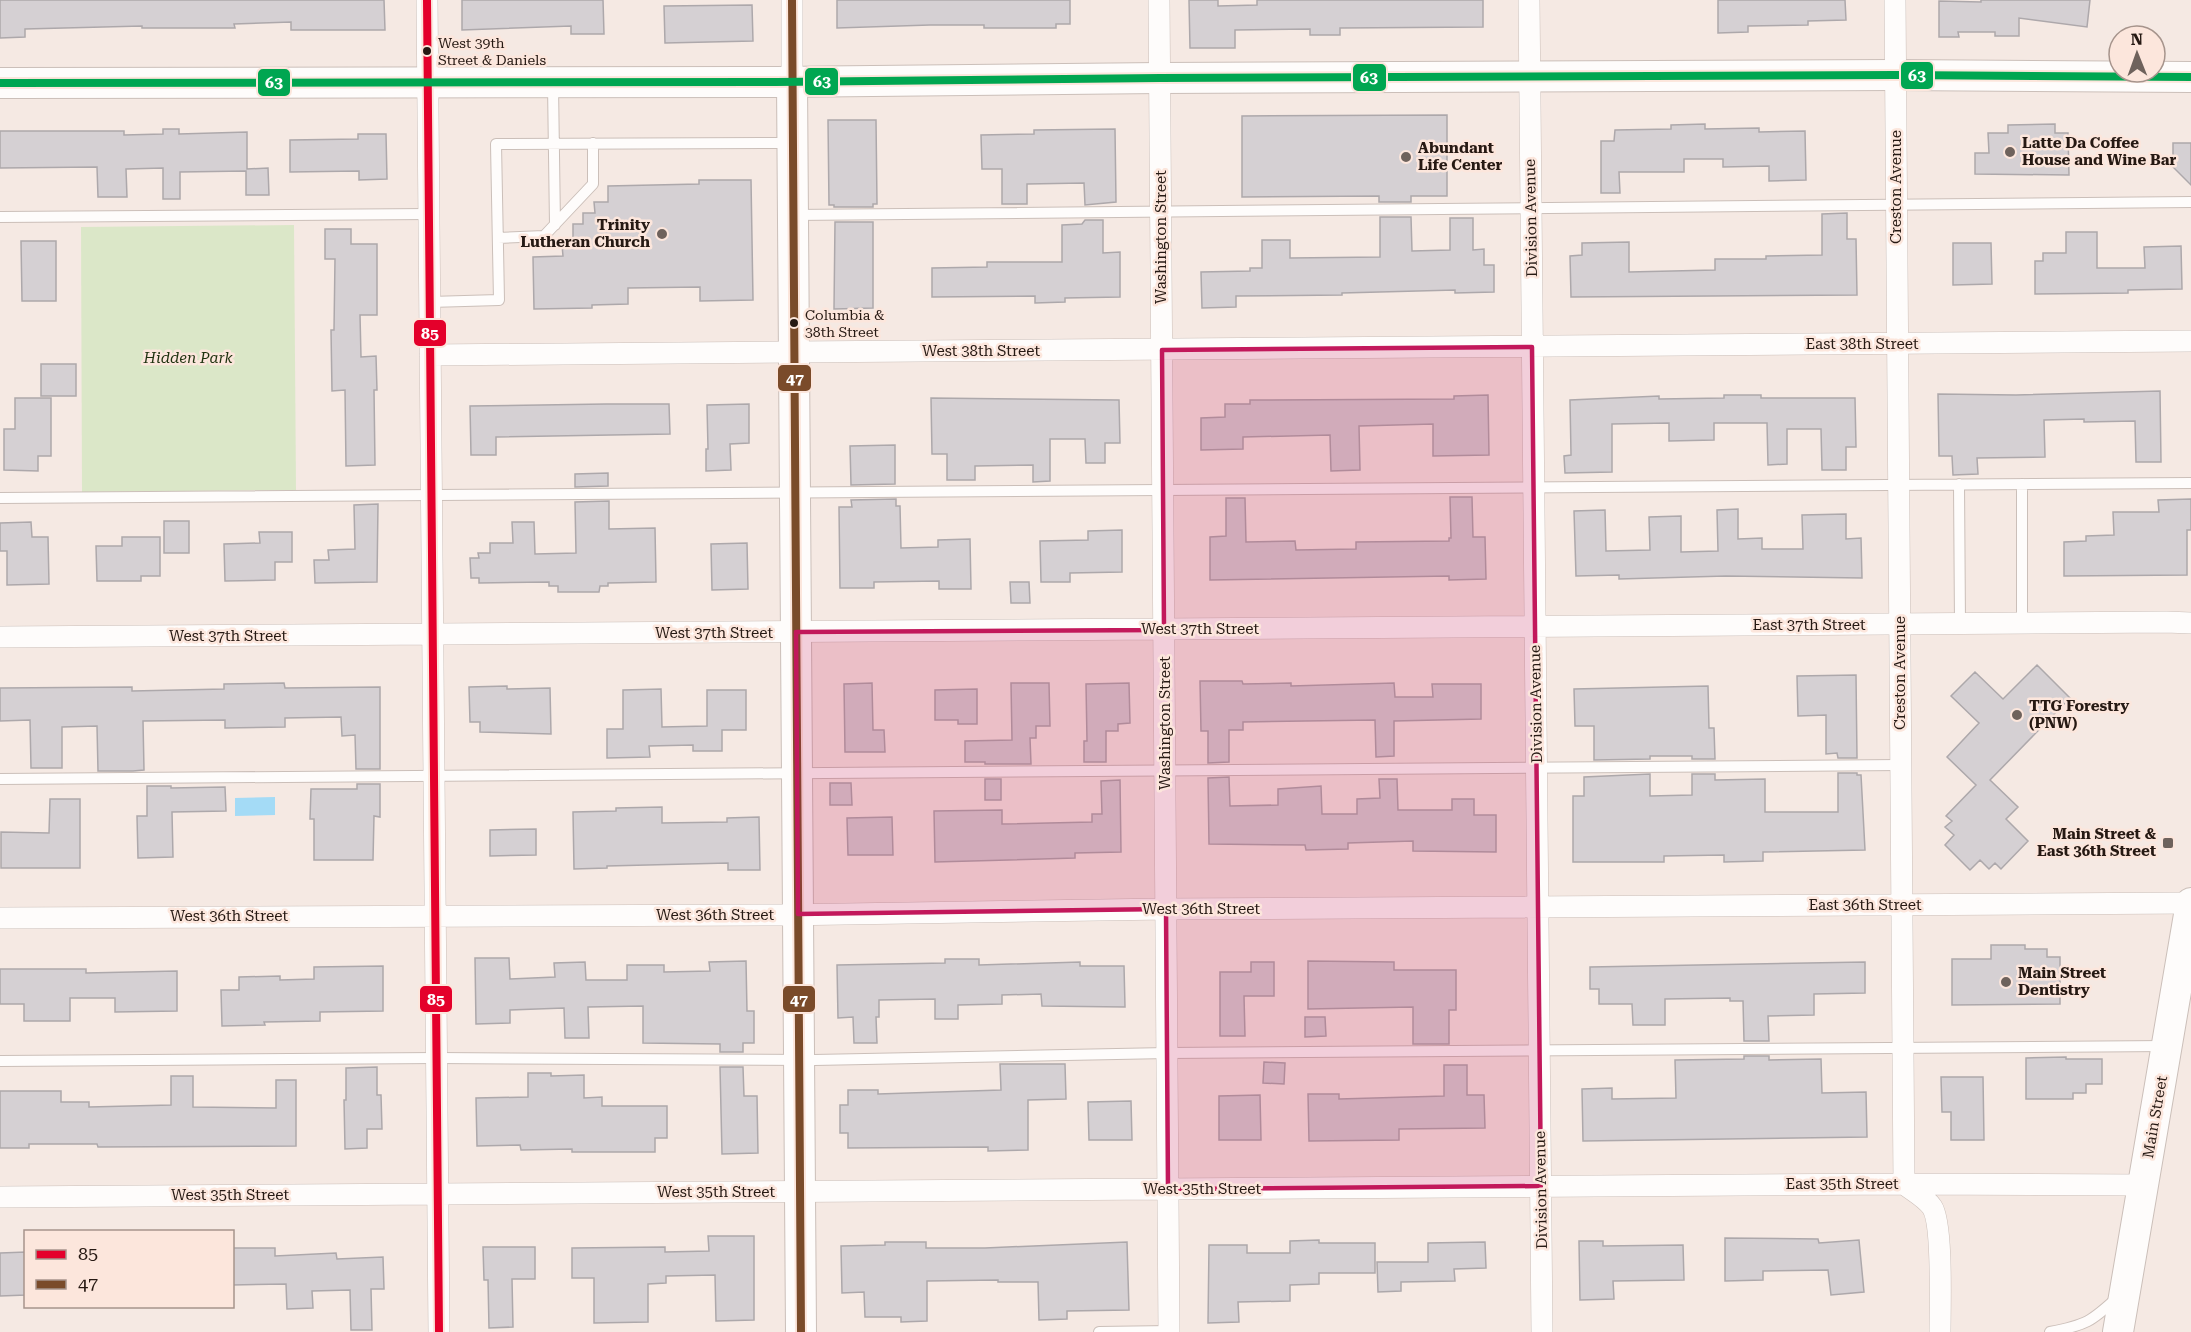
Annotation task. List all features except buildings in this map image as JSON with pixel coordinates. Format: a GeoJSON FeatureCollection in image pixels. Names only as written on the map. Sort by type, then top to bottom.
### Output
{"type":"FeatureCollection","features":[{"type":"Feature","properties":{"kind":"street"},"geometry":{"type":"LineString","coordinates":[[427,0],[439,1332]]}},
{"type":"Feature","properties":{"kind":"street"},"geometry":{"type":"LineString","coordinates":[[792,0],[801,1332]]}},
{"type":"Feature","properties":{"kind":"street","name":"Washington Street"},"geometry":{"type":"LineString","coordinates":[[1159,0],[1171,1332]]}},
{"type":"Feature","properties":{"kind":"street","name":"Division Avenue"},"geometry":{"type":"LineString","coordinates":[[1529,0],[1542,1332]]}},
{"type":"Feature","properties":{"kind":"street","name":"Creston Avenue"},"geometry":{"type":"LineString","coordinates":[[1895,0],[1904,1184]]}},
{"type":"Feature","properties":{"kind":"street"},"geometry":{"type":"LineString","coordinates":[[0,82],[792,81],[1895,75],[2191,78]]}},
{"type":"Feature","properties":{"kind":"street","name":"East 38th Street"},"geometry":{"type":"LineString","coordinates":[[1532,346],[2191,341]]}},
{"type":"Feature","properties":{"kind":"street","name":"West 38th Street"},"geometry":{"type":"LineString","coordinates":[[430,355],[1532,346]]}},
{"type":"Feature","properties":{"kind":"street","name":"East 37th Street"},"geometry":{"type":"LineString","coordinates":[[1535,627],[2191,623]]}},
{"type":"Feature","properties":{"kind":"street","name":"West 37th Street"},"geometry":{"type":"LineString","coordinates":[[0,638],[1535,627]]}},
{"type":"Feature","properties":{"kind":"street","name":"East 36th Street"},"geometry":{"type":"LineString","coordinates":[[1538,907],[2191,903]]}},
{"type":"Feature","properties":{"kind":"street","name":"Main Street"},"geometry":{"type":"LineString","coordinates":[[2118,1332],[2191,903]]}},
{"type":"Feature","properties":{"kind":"street","name":"West 36th Street"},"geometry":{"type":"LineString","coordinates":[[0,918],[1538,907]]}},
{"type":"Feature","properties":{"kind":"street"},"geometry":{"type":"LineString","coordinates":[[1904,1184],[1932,1207],[1936,1217],[1940,1265],[1940,1332]]}},
{"type":"Feature","properties":{"kind":"street","name":"East 35th Street"},"geometry":{"type":"LineString","coordinates":[[1541,1186],[2143,1185]]}},
{"type":"Feature","properties":{"kind":"street","name":"West 35th Street"},"geometry":{"type":"LineString","coordinates":[[0,1197],[1541,1186]]}},
{"type":"Feature","properties":{"kind":"lane"},"geometry":{"type":"LineString","coordinates":[[553,81],[555,225]]}},
{"type":"Feature","properties":{"kind":"lane"},"geometry":{"type":"LineString","coordinates":[[498,238],[544,236],[555,225],[593,184],[593,143]]}},
{"type":"Feature","properties":{"kind":"lane"},"geometry":{"type":"LineString","coordinates":[[430,302],[499,300],[496,144],[793,143]]}},
{"type":"Feature","properties":{"kind":"lane"},"geometry":{"type":"LineString","coordinates":[[793,215],[2191,202]]}},
{"type":"Feature","properties":{"kind":"lane"},"geometry":{"type":"LineString","coordinates":[[0,217],[429,214]]}},
{"type":"Feature","properties":{"kind":"lane"},"geometry":{"type":"LineString","coordinates":[[0,498],[2191,483]]}},
{"type":"Feature","properties":{"kind":"lane"},"geometry":{"type":"LineString","coordinates":[[1959,484],[1960,624]]}},
{"type":"Feature","properties":{"kind":"lane"},"geometry":{"type":"LineString","coordinates":[[2022,484],[2022,623]]}},
{"type":"Feature","properties":{"kind":"lane"},"geometry":{"type":"LineString","coordinates":[[0,779],[1900,765]]}},
{"type":"Feature","properties":{"kind":"lane"},"geometry":{"type":"LineString","coordinates":[[0,1061],[437,1058],[799,1060],[1167,1053],[2167,1046]]}},
{"type":"Feature","properties":{"kind":"lane"},"geometry":{"type":"LineString","coordinates":[[2050,1332],[2081,1326],[2096,1317],[2125,1291]]}},
{"type":"Feature","properties":{"kind":"lane"},"geometry":{"type":"LineString","coordinates":[[1099,1332],[1171,1332]]}},
{"type":"Feature","properties":{"kind":"highlighted area"},"geometry":{"type":"Polygon","coordinates":[[[1532,347],[1541,1186],[1168,1189],[1166,909],[798,914],[796,632],[1164,630],[1162,350],[1532,347]]]}},
{"type":"Feature","properties":{"kind":"green space","name":"Hidden Park"},"geometry":{"type":"Polygon","coordinates":[[[294,225],[296,490],[82,492],[81,227],[294,225]]]}},
{"type":"Feature","properties":{"kind":"water"},"geometry":{"type":"Polygon","coordinates":[[[275,797],[275,815],[235,816],[235,798],[275,797]]]}},
{"type":"Feature","properties":{"kind":"transit line","name":"85"},"geometry":{"type":"LineString","coordinates":[[427,0],[439,1332]]}},
{"type":"Feature","properties":{"kind":"transit line","name":"47"},"geometry":{"type":"LineString","coordinates":[[792,0],[801,1332]]}},
{"type":"Feature","properties":{"kind":"transit line","name":"63"},"geometry":{"type":"LineString","coordinates":[[0,83],[776,82],[1895,75],[2191,77]]}},
{"type":"Feature","properties":{"kind":"place","name":"West 39th Street & Daniels"},"geometry":{"type":"Point","coordinates":[427,51]}},
{"type":"Feature","properties":{"kind":"place","name":"Latte Da Coffee House and Wine Bar"},"geometry":{"type":"Point","coordinates":[2010,152]}},
{"type":"Feature","properties":{"kind":"place","name":"Abundant Life Center"},"geometry":{"type":"Point","coordinates":[1406,157]}},
{"type":"Feature","properties":{"kind":"place","name":"Trinity Lutheran Church"},"geometry":{"type":"Point","coordinates":[662,234]}},
{"type":"Feature","properties":{"kind":"place","name":"Columbia & 38th Street"},"geometry":{"type":"Point","coordinates":[794,323]}},
{"type":"Feature","properties":{"kind":"place","name":"TTG Forestry (PNW)"},"geometry":{"type":"Point","coordinates":[2017,715]}},
{"type":"Feature","properties":{"kind":"place","name":"Main Street & East 36th Street"},"geometry":{"type":"Point","coordinates":[2168,843]}},
{"type":"Feature","properties":{"kind":"place","name":"Main Street Dentistry"},"geometry":{"type":"Point","coordinates":[2006,982]}}]}
